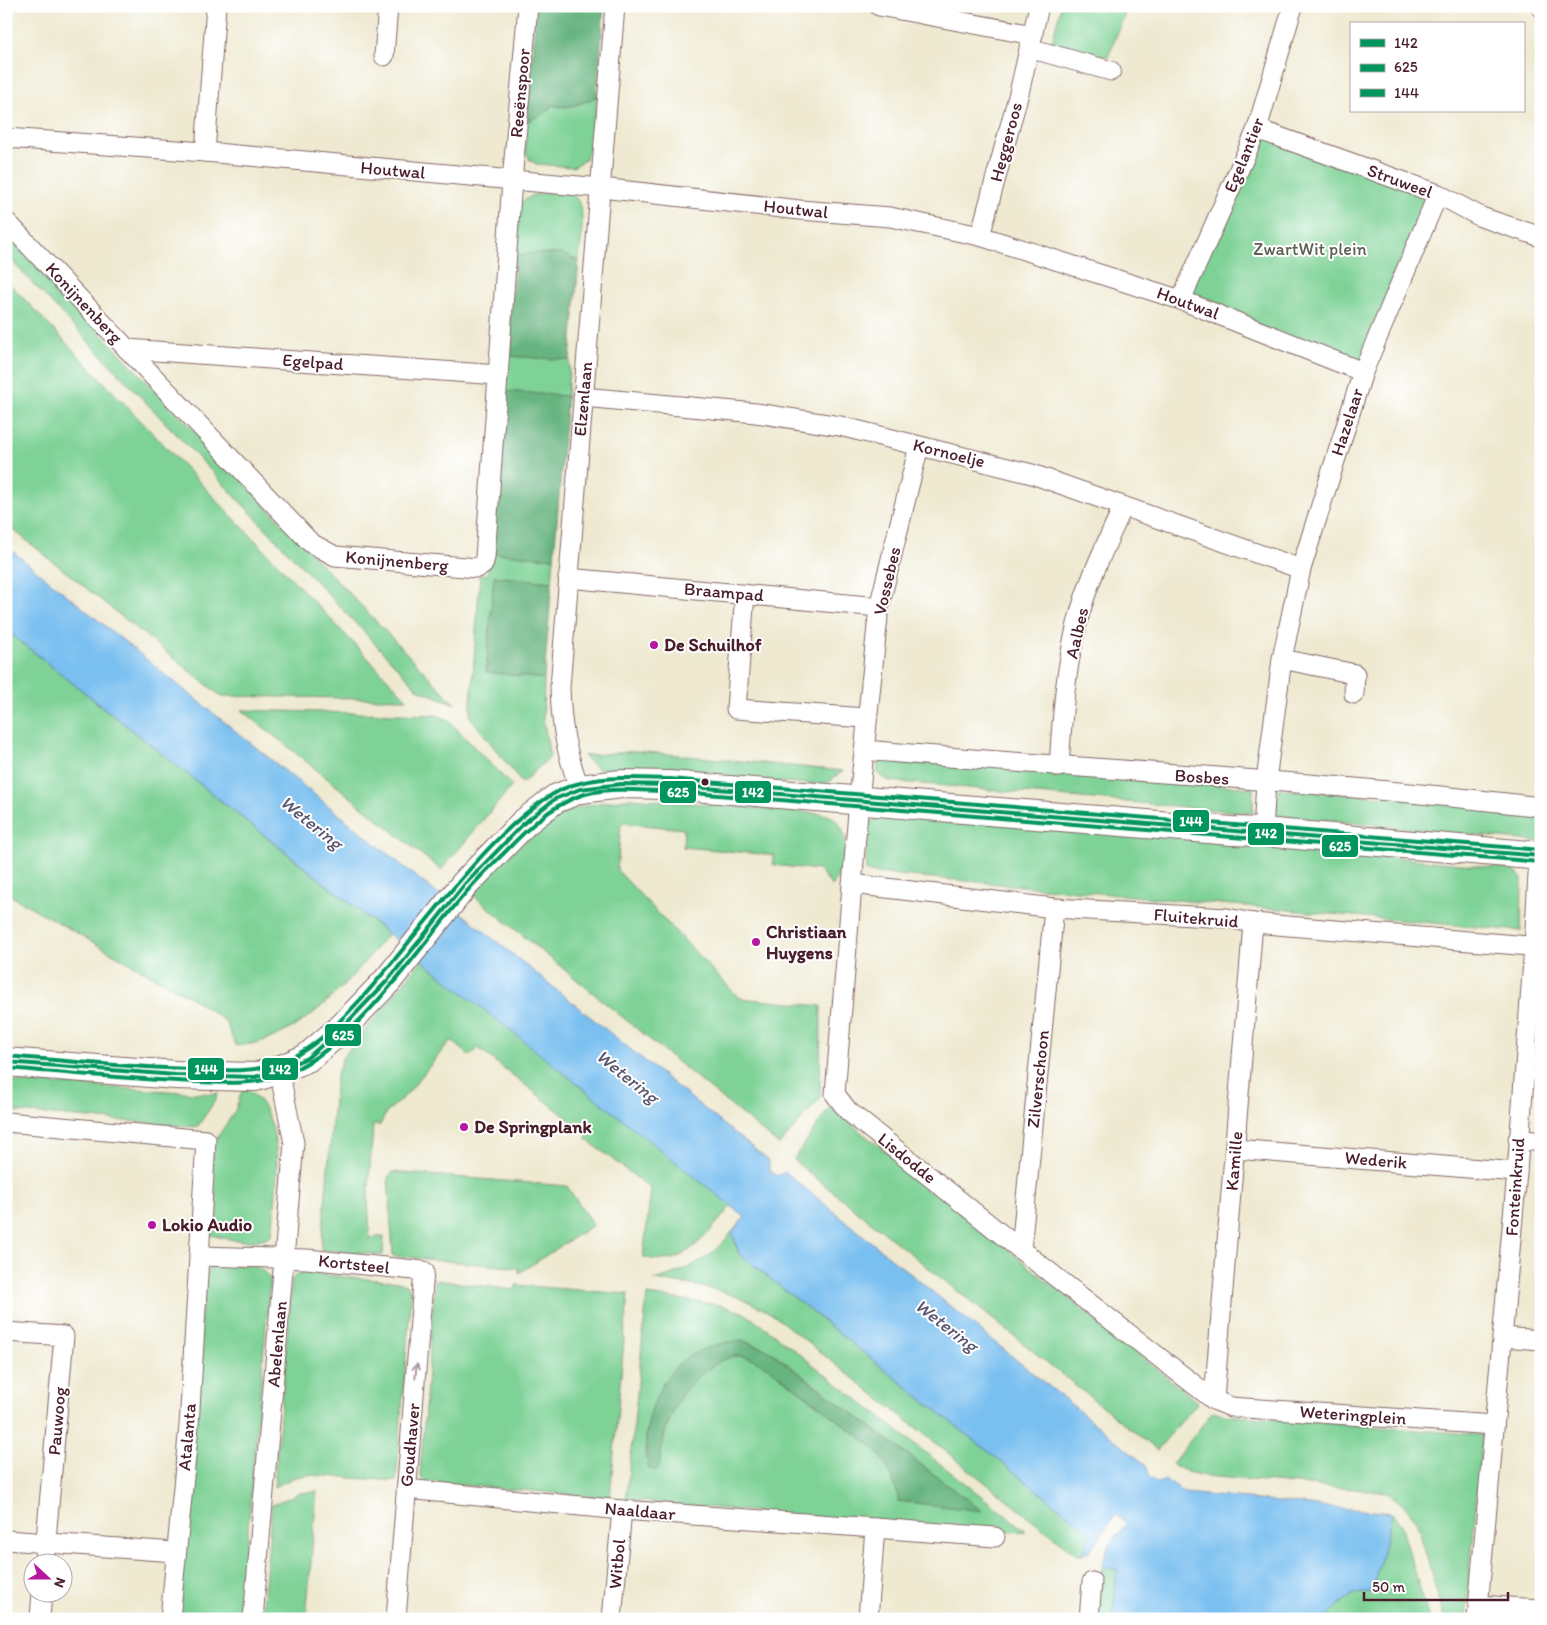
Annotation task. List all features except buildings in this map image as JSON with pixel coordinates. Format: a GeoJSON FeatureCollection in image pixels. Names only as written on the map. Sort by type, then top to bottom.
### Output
{"type":"FeatureCollection","features":[{"type":"Feature","properties":{"kind":"street"},"geometry":{"type":"LineString","coordinates":[[205,152],[216,6]]}},
{"type":"Feature","properties":{"kind":"street"},"geometry":{"type":"LineString","coordinates":[[384,56],[388,6]]}},
{"type":"Feature","properties":{"kind":"street","name":"Reeënspoor"},"geometry":{"type":"LineString","coordinates":[[512,181],[528,6]]}},
{"type":"Feature","properties":{"kind":"street","name":"Elzenlaan"},"geometry":{"type":"LineString","coordinates":[[580,789],[567,756],[561,725],[560,687],[616,6]]}},
{"type":"Feature","properties":{"kind":"street"},"geometry":{"type":"LineString","coordinates":[[879,6],[1031,41],[1111,71]]}},
{"type":"Feature","properties":{"kind":"street","name":"Heggeroos"},"geometry":{"type":"LineString","coordinates":[[980,236],[1039,6]]}},
{"type":"Feature","properties":{"kind":"street","name":"Egelantier"},"geometry":{"type":"LineString","coordinates":[[1181,300],[1257,129],[1294,6]]}},
{"type":"Feature","properties":{"kind":"street","name":"Struweel"},"geometry":{"type":"LineString","coordinates":[[1257,129],[1438,194],[1481,217],[1541,237]]}},
{"type":"Feature","properties":{"kind":"street","name":"Houtwal"},"geometry":{"type":"LineString","coordinates":[[6,138],[205,152],[601,188],[800,210],[890,217],[980,236],[1181,300],[1363,372]]}},
{"type":"Feature","properties":{"kind":"street","name":"Konijnenberg"},"geometry":{"type":"LineString","coordinates":[[6,221],[311,543],[335,556],[478,568],[483,565],[485,558],[512,181]]}},
{"type":"Feature","properties":{"kind":"street","name":"Hazelaar"},"geometry":{"type":"LineString","coordinates":[[1263,832],[1266,781],[1282,659],[1301,569],[1363,372],[1438,194]]}},
{"type":"Feature","properties":{"kind":"street","name":"Egelpad"},"geometry":{"type":"LineString","coordinates":[[127,349],[498,375]]}},
{"type":"Feature","properties":{"kind":"street","name":"Kornoelje"},"geometry":{"type":"LineString","coordinates":[[583,397],[756,414],[840,426],[1032,474],[1301,569]]}},
{"type":"Feature","properties":{"kind":"street","name":"Vossebes"},"geometry":{"type":"LineString","coordinates":[[859,800],[879,607],[919,446]]}},
{"type":"Feature","properties":{"kind":"street","name":"Aalbes"},"geometry":{"type":"LineString","coordinates":[[1059,767],[1064,695],[1077,623],[1100,557],[1123,507]]}},
{"type":"Feature","properties":{"kind":"street","name":"Braampad"},"geometry":{"type":"LineString","coordinates":[[568,578],[879,607]]}},
{"type":"Feature","properties":{"kind":"street"},"geometry":{"type":"LineString","coordinates":[[745,594],[736,709],[866,718]]}},
{"type":"Feature","properties":{"kind":"street"},"geometry":{"type":"LineString","coordinates":[[1282,659],[1355,674],[1354,694]]}},
{"type":"Feature","properties":{"kind":"street","name":"Bosbes"},"geometry":{"type":"LineString","coordinates":[[864,750],[1059,767],[1266,781],[1541,807]]}},
{"type":"Feature","properties":{"kind":"street"},"geometry":{"type":"LineString","coordinates":[[6,1062],[176,1076],[255,1077],[307,1058],[342,1028],[388,980],[466,884],[524,823],[555,799],[580,789],[621,784],[669,785],[1540,856]]}},
{"type":"Feature","properties":{"kind":"street","name":"Lisdodde"},"geometry":{"type":"LineString","coordinates":[[859,800],[835,1094],[848,1111],[1021,1250],[1214,1400]]}},
{"type":"Feature","properties":{"kind":"street","name":"Fonteinkruid"},"geometry":{"type":"LineString","coordinates":[[1502,1337],[1517,1172],[1518,1139],[1538,947],[1540,856]]}},
{"type":"Feature","properties":{"kind":"street","name":"Fluitekruid"},"geometry":{"type":"LineString","coordinates":[[852,884],[1054,908],[1226,918],[1253,923],[1538,947]]}},
{"type":"Feature","properties":{"kind":"street","name":"Zilverschoon"},"geometry":{"type":"LineString","coordinates":[[1021,1250],[1054,908]]}},
{"type":"Feature","properties":{"kind":"street","name":"Kamille"},"geometry":{"type":"LineString","coordinates":[[1214,1400],[1253,923]]}},
{"type":"Feature","properties":{"kind":"street","name":"Abelenlaan"},"geometry":{"type":"LineString","coordinates":[[253,1619],[294,1143],[278,1070]]}},
{"type":"Feature","properties":{"kind":"street","name":"Atalanta"},"geometry":{"type":"LineString","coordinates":[[6,1122],[206,1140],[189,1426],[175,1552],[170,1619]]}},
{"type":"Feature","properties":{"kind":"street"},"geometry":{"type":"LineString","coordinates":[[1518,1139],[1541,1142]]}},
{"type":"Feature","properties":{"kind":"street","name":"Wederik"},"geometry":{"type":"LineString","coordinates":[[1235,1149],[1517,1172]]}},
{"type":"Feature","properties":{"kind":"street"},"geometry":{"type":"LineString","coordinates":[[199,1256],[284,1259]]}},
{"type":"Feature","properties":{"kind":"street","name":"Kortsteel"},"geometry":{"type":"LineString","coordinates":[[284,1259],[307,1259],[424,1272]]}},
{"type":"Feature","properties":{"kind":"street","name":"Goudhaver"},"geometry":{"type":"LineString","coordinates":[[396,1619],[424,1272]]}},
{"type":"Feature","properties":{"kind":"street","name":"Pauwoog"},"geometry":{"type":"LineString","coordinates":[[6,1332],[64,1336],[45,1552]]}},
{"type":"Feature","properties":{"kind":"street"},"geometry":{"type":"LineString","coordinates":[[1541,1340],[1502,1337],[1477,1612],[1541,1610]]}},
{"type":"Feature","properties":{"kind":"street","name":"Weteringplein"},"geometry":{"type":"LineString","coordinates":[[1214,1400],[1231,1407],[1494,1425]]}},
{"type":"Feature","properties":{"kind":"street","name":"Naaldaar"},"geometry":{"type":"LineString","coordinates":[[406,1489],[622,1510],[994,1537]]}},
{"type":"Feature","properties":{"kind":"street","name":"Witbol"},"geometry":{"type":"LineString","coordinates":[[612,1619],[622,1510]]}},
{"type":"Feature","properties":{"kind":"street"},"geometry":{"type":"LineString","coordinates":[[868,1619],[875,1528]]}},
{"type":"Feature","properties":{"kind":"street"},"geometry":{"type":"LineString","coordinates":[[6,1540],[42,1552]]}},
{"type":"Feature","properties":{"kind":"street"},"geometry":{"type":"LineString","coordinates":[[72,1553],[175,1552]]}},
{"type":"Feature","properties":{"kind":"street"},"geometry":{"type":"LineString","coordinates":[[1089,1619],[1092,1582]]}},
{"type":"Feature","properties":{"kind":"street"},"geometry":{"type":"LineString","coordinates":[[40,1619],[41,1602]]}},
{"type":"Feature","properties":{"kind":"green space"},"geometry":{"type":"Polygon","coordinates":[[[536,6],[604,6],[597,96],[575,105],[551,105],[548,111],[527,122],[536,6]]]}},
{"type":"Feature","properties":{"kind":"green space"},"geometry":{"type":"Polygon","coordinates":[[[1061,6],[1128,6],[1108,57],[1052,42],[1061,6]]]}},
{"type":"Feature","properties":{"kind":"green space"},"geometry":{"type":"Polygon","coordinates":[[[597,96],[594,136],[585,160],[573,167],[536,164],[530,160],[525,150],[527,122],[548,111],[551,105],[563,107],[575,105],[597,96]]]}},
{"type":"Feature","properties":{"kind":"green space","name":"ZwartWit plein"},"geometry":{"type":"Polygon","coordinates":[[[1257,129],[1438,194],[1363,372],[1181,300],[1257,129]]]}},
{"type":"Feature","properties":{"kind":"green space"},"geometry":{"type":"Polygon","coordinates":[[[555,191],[571,194],[577,199],[580,206],[582,235],[579,261],[547,254],[515,257],[520,203],[533,195],[555,191]]]}},
{"type":"Feature","properties":{"kind":"green space"},"geometry":{"type":"Polygon","coordinates":[[[6,234],[455,704],[419,690],[6,255],[6,234]]]}},
{"type":"Feature","properties":{"kind":"green space"},"geometry":{"type":"Polygon","coordinates":[[[533,253],[563,254],[579,261],[570,360],[507,356],[515,257],[533,253]]]}},
{"type":"Feature","properties":{"kind":"green space"},"geometry":{"type":"Polygon","coordinates":[[[6,280],[407,699],[221,696],[6,524],[6,280]]]}},
{"type":"Feature","properties":{"kind":"green space"},"geometry":{"type":"Polygon","coordinates":[[[507,356],[570,360],[567,396],[503,391],[507,356]]]}},
{"type":"Feature","properties":{"kind":"green space"},"geometry":{"type":"Polygon","coordinates":[[[503,391],[567,396],[554,558],[489,553],[503,391]]]}},
{"type":"Feature","properties":{"kind":"green space"},"geometry":{"type":"Polygon","coordinates":[[[489,553],[554,558],[552,582],[494,576],[486,672],[544,679],[543,718],[550,757],[522,783],[470,717],[480,574],[487,575],[489,553]]]}},
{"type":"Feature","properties":{"kind":"green space"},"geometry":{"type":"Polygon","coordinates":[[[494,576],[552,582],[544,679],[486,672],[494,576]]]}},
{"type":"Feature","properties":{"kind":"green space"},"geometry":{"type":"Polygon","coordinates":[[[6,630],[388,934],[357,971],[322,1006],[303,1021],[282,1033],[260,1042],[236,1046],[225,1021],[195,1000],[6,893],[6,630]]]}},
{"type":"Feature","properties":{"kind":"green space"},"geometry":{"type":"Polygon","coordinates":[[[242,710],[436,715],[447,719],[512,786],[441,870],[242,710]]]}},
{"type":"Feature","properties":{"kind":"green space"},"geometry":{"type":"Polygon","coordinates":[[[636,751],[843,771],[824,785],[598,769],[583,756],[636,751]]]}},
{"type":"Feature","properties":{"kind":"green space"},"geometry":{"type":"Polygon","coordinates":[[[888,757],[1253,788],[1253,813],[889,781],[878,774],[877,761],[888,757]]]}},
{"type":"Feature","properties":{"kind":"green space"},"geometry":{"type":"Polygon","coordinates":[[[1278,789],[1541,808],[1541,842],[1276,815],[1278,789]]]}},
{"type":"Feature","properties":{"kind":"green space"},"geometry":{"type":"Polygon","coordinates":[[[630,798],[822,814],[830,816],[838,822],[842,830],[845,839],[844,860],[837,879],[832,886],[819,870],[773,865],[773,855],[683,847],[684,829],[621,823],[617,870],[739,998],[821,1006],[820,1099],[779,1145],[473,895],[509,856],[553,820],[584,806],[630,798]]]}},
{"type":"Feature","properties":{"kind":"green space"},"geometry":{"type":"Polygon","coordinates":[[[880,815],[1164,835],[1512,869],[1522,878],[1521,931],[866,872],[867,825],[880,815]]]}},
{"type":"Feature","properties":{"kind":"green space"},"geometry":{"type":"Polygon","coordinates":[[[422,960],[731,1206],[707,1235],[686,1253],[674,1259],[643,1258],[651,1189],[586,1139],[588,1134],[478,1048],[470,1056],[451,1040],[407,1094],[386,1113],[380,1125],[373,1125],[368,1198],[370,1238],[384,1236],[383,1255],[321,1250],[336,1076],[343,1057],[422,960]]]}},
{"type":"Feature","properties":{"kind":"green space"},"geometry":{"type":"Polygon","coordinates":[[[6,1081],[218,1093],[215,1101],[197,1127],[6,1111],[6,1081]]]}},
{"type":"Feature","properties":{"kind":"green space"},"geometry":{"type":"Polygon","coordinates":[[[248,1090],[261,1102],[269,1118],[274,1137],[277,1178],[272,1234],[258,1240],[241,1241],[208,1234],[213,1144],[235,1111],[242,1091],[248,1090]]]}},
{"type":"Feature","properties":{"kind":"green space"},"geometry":{"type":"Polygon","coordinates":[[[830,1107],[1198,1402],[1157,1450],[793,1160],[830,1107]]]}},
{"type":"Feature","properties":{"kind":"green space"},"geometry":{"type":"Polygon","coordinates":[[[393,1172],[567,1186],[593,1225],[519,1273],[519,1268],[393,1256],[388,1177],[393,1172]]]}},
{"type":"Feature","properties":{"kind":"green space"},"geometry":{"type":"Polygon","coordinates":[[[732,1232],[739,1254],[1091,1533],[1082,1555],[1077,1555],[772,1314],[742,1299],[715,1290],[654,1280],[687,1268],[707,1257],[732,1232]]]}},
{"type":"Feature","properties":{"kind":"green space"},"geometry":{"type":"Polygon","coordinates":[[[245,1265],[257,1268],[262,1270],[270,1280],[240,1619],[173,1619],[205,1274],[212,1266],[245,1265]]]}},
{"type":"Feature","properties":{"kind":"green space"},"geometry":{"type":"Polygon","coordinates":[[[297,1274],[400,1282],[409,1287],[411,1294],[396,1481],[310,1475],[295,1477],[274,1487],[292,1279],[297,1274]]]}},
{"type":"Feature","properties":{"kind":"green space"},"geometry":{"type":"Polygon","coordinates":[[[435,1280],[515,1290],[516,1285],[628,1294],[610,1498],[423,1480],[420,1475],[435,1280]]]}},
{"type":"Feature","properties":{"kind":"green space"},"geometry":{"type":"Polygon","coordinates":[[[647,1295],[721,1305],[744,1313],[766,1328],[1026,1531],[996,1533],[626,1500],[647,1295]],[[741,1340],[653,1404],[646,1433],[645,1458],[659,1467],[664,1438],[673,1411],[680,1398],[698,1376],[725,1359],[744,1356],[768,1367],[872,1446],[890,1472],[899,1501],[981,1510],[769,1350],[741,1340]]]}},
{"type":"Feature","properties":{"kind":"green space"},"geometry":{"type":"Polygon","coordinates":[[[741,1340],[768,1350],[982,1511],[899,1501],[890,1472],[872,1446],[768,1367],[753,1359],[740,1356],[729,1357],[717,1363],[701,1374],[686,1389],[675,1406],[667,1426],[662,1442],[659,1467],[657,1471],[649,1469],[646,1454],[646,1438],[649,1421],[653,1404],[669,1374],[680,1363],[699,1351],[741,1340]]]}},
{"type":"Feature","properties":{"kind":"green space"},"geometry":{"type":"Polygon","coordinates":[[[1213,1411],[1226,1415],[1482,1435],[1466,1619],[1444,1617],[1416,1520],[1407,1508],[1387,1492],[1206,1476],[1187,1472],[1172,1464],[1213,1411]]]}},
{"type":"Feature","properties":{"kind":"green space"},"geometry":{"type":"Polygon","coordinates":[[[317,1491],[306,1619],[262,1619],[272,1505],[299,1493],[317,1491]]]}},
{"type":"Feature","properties":{"kind":"green space"},"geometry":{"type":"Polygon","coordinates":[[[1392,1513],[1401,1525],[1429,1619],[1325,1619],[1351,1596],[1373,1592],[1392,1513]]]}},
{"type":"Feature","properties":{"kind":"green space"},"geometry":{"type":"Polygon","coordinates":[[[1102,1568],[1117,1569],[1113,1619],[1099,1619],[1102,1568]]]}},
{"type":"Feature","properties":{"kind":"water","name":"Wetering"},"geometry":{"type":"Polygon","coordinates":[[[6,546],[769,1161],[769,1170],[777,1176],[785,1172],[1147,1466],[1149,1476],[1157,1483],[1166,1480],[1184,1493],[1392,1513],[1373,1592],[1351,1596],[1325,1619],[1113,1619],[1117,1569],[1102,1568],[1108,1547],[1127,1523],[1115,1515],[1091,1550],[1082,1555],[1091,1533],[739,1254],[732,1232],[745,1217],[6,630],[6,546]]]}},
{"type":"Feature","properties":{"kind":"transit line","name":"144"},"geometry":{"type":"LineString","coordinates":[[6,1056],[126,1066],[228,1070],[257,1069],[288,1059],[311,1046],[350,1011],[381,977],[462,877],[523,816],[552,794],[580,783],[602,779],[670,779],[1541,850]]}},
{"type":"Feature","properties":{"kind":"transit line","name":"142"},"geometry":{"type":"LineString","coordinates":[[6,1062],[176,1075],[255,1077],[279,1070],[307,1058],[342,1028],[388,980],[465,884],[524,823],[555,799],[580,789],[621,784],[669,785],[1541,856]]}},
{"type":"Feature","properties":{"kind":"transit line","name":"625"},"geometry":{"type":"LineString","coordinates":[[6,1068],[150,1080],[229,1083],[249,1082],[279,1076],[306,1063],[333,1045],[358,1021],[383,995],[473,884],[530,827],[558,806],[579,796],[600,791],[669,791],[1540,862]]}},
{"type":"Feature","properties":{"kind":"place","name":"De Schuilhof"},"geometry":{"type":"Point","coordinates":[654,645]}},
{"type":"Feature","properties":{"kind":"place","name":"Christiaan Huygens"},"geometry":{"type":"Point","coordinates":[756,942]}},
{"type":"Feature","properties":{"kind":"place","name":"De Springplank"},"geometry":{"type":"Point","coordinates":[464,1127]}},
{"type":"Feature","properties":{"kind":"place","name":"Lokio Audio"},"geometry":{"type":"Point","coordinates":[152,1225]}}]}
